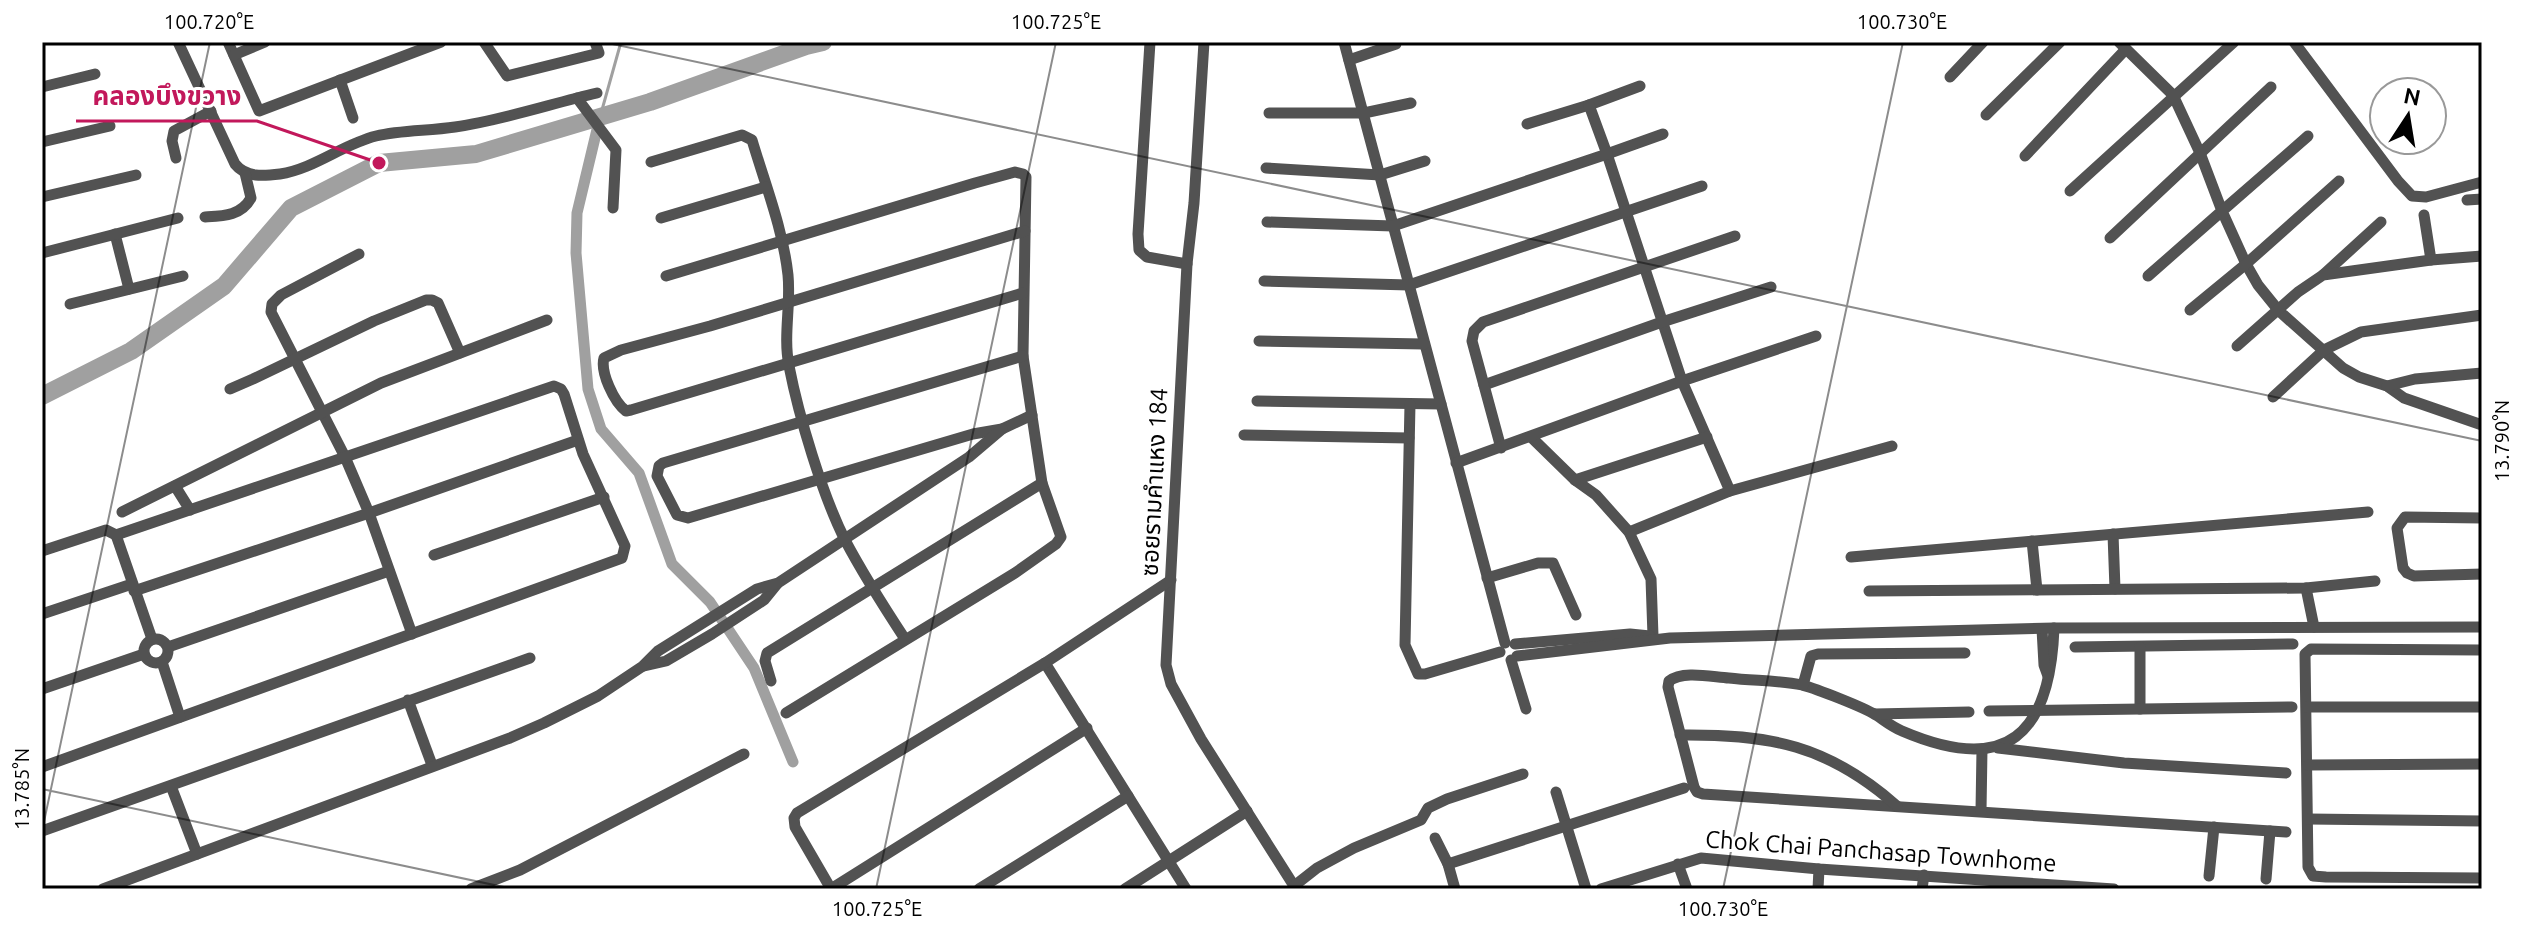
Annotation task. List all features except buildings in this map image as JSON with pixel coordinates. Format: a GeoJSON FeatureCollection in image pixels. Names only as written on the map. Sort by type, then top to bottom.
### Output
{"type":"FeatureCollection","features":[{"type":"Feature","properties":{"kind":"street"},"geometry":{"type":"LineString","coordinates":[[178,42],[235,164],[245,173],[251,198],[245,207],[228,215],[205,217]]}},
{"type":"Feature","properties":{"kind":"street"},"geometry":{"type":"LineString","coordinates":[[228,42],[259,111],[441,42]]}},
{"type":"Feature","properties":{"kind":"street"},"geometry":{"type":"LineString","coordinates":[[234,55],[265,42]]}},
{"type":"Feature","properties":{"kind":"street"},"geometry":{"type":"LineString","coordinates":[[484,42],[507,76],[599,53],[595,42]]}},
{"type":"Feature","properties":{"kind":"street"},"geometry":{"type":"LineString","coordinates":[[1150,42],[1139,250],[1147,257],[1187,264]]}},
{"type":"Feature","properties":{"kind":"street","name":"ซอยรามคำแหง 184"},"geometry":{"type":"LineString","coordinates":[[1204,42],[1187,264],[1166,665],[1171,684],[1201,739],[1295,887]]}},
{"type":"Feature","properties":{"kind":"street"},"geometry":{"type":"LineString","coordinates":[[1344,42],[1487,578],[1526,709]]}},
{"type":"Feature","properties":{"kind":"street"},"geometry":{"type":"LineString","coordinates":[[1950,77],[1983,42]]}},
{"type":"Feature","properties":{"kind":"street"},"geometry":{"type":"LineString","coordinates":[[1986,115],[2060,42]]}},
{"type":"Feature","properties":{"kind":"street"},"geometry":{"type":"LineString","coordinates":[[2070,191],[2234,42]]}},
{"type":"Feature","properties":{"kind":"street"},"geometry":{"type":"LineString","coordinates":[[2294,42],[2412,196],[2426,197],[2482,182]]}},
{"type":"Feature","properties":{"kind":"street"},"geometry":{"type":"LineString","coordinates":[[1349,60],[1396,44]]}},
{"type":"Feature","properties":{"kind":"street"},"geometry":{"type":"LineString","coordinates":[[2025,156],[2123,46],[2173,95],[2246,264],[2279,311],[2343,368],[2359,377],[2387,386],[2404,398],[2482,425]]}},
{"type":"Feature","properties":{"kind":"street"},"geometry":{"type":"LineString","coordinates":[[42,87],[95,74]]}},
{"type":"Feature","properties":{"kind":"street"},"geometry":{"type":"LineString","coordinates":[[340,80],[353,118]]}},
{"type":"Feature","properties":{"kind":"street"},"geometry":{"type":"LineString","coordinates":[[1527,124],[1640,86]]}},
{"type":"Feature","properties":{"kind":"street"},"geometry":{"type":"LineString","coordinates":[[2110,238],[2271,87]]}},
{"type":"Feature","properties":{"kind":"street"},"geometry":{"type":"LineString","coordinates":[[245,173],[268,176],[284,174],[378,135],[472,125],[597,93]]}},
{"type":"Feature","properties":{"kind":"street"},"geometry":{"type":"LineString","coordinates":[[577,98],[616,150],[613,208]]}},
{"type":"Feature","properties":{"kind":"street"},"geometry":{"type":"LineString","coordinates":[[1269,113],[1364,113],[1411,103]]}},
{"type":"Feature","properties":{"kind":"street"},"geometry":{"type":"LineString","coordinates":[[1589,105],[1682,381],[1730,491]]}},
{"type":"Feature","properties":{"kind":"street"},"geometry":{"type":"LineString","coordinates":[[176,158],[172,141],[174,131],[211,111]]}},
{"type":"Feature","properties":{"kind":"street"},"geometry":{"type":"LineString","coordinates":[[42,142],[110,126]]}},
{"type":"Feature","properties":{"kind":"street"},"geometry":{"type":"LineString","coordinates":[[1267,222],[1393,226],[1663,134]]}},
{"type":"Feature","properties":{"kind":"street"},"geometry":{"type":"LineString","coordinates":[[651,162],[746,135],[752,140],[783,240],[789,301],[788,364],[821,478],[844,538],[905,639]]}},
{"type":"Feature","properties":{"kind":"street"},"geometry":{"type":"LineString","coordinates":[[2148,276],[2308,136]]}},
{"type":"Feature","properties":{"kind":"street"},"geometry":{"type":"LineString","coordinates":[[1266,168],[1380,175],[1425,161]]}},
{"type":"Feature","properties":{"kind":"street"},"geometry":{"type":"LineString","coordinates":[[666,276],[1020,172],[1026,177],[1023,356],[1042,483],[1061,537],[1056,544],[1015,573],[786,713]]}},
{"type":"Feature","properties":{"kind":"street"},"geometry":{"type":"LineString","coordinates":[[42,197],[136,175]]}},
{"type":"Feature","properties":{"kind":"street"},"geometry":{"type":"LineString","coordinates":[[2190,310],[2339,181]]}},
{"type":"Feature","properties":{"kind":"street"},"geometry":{"type":"LineString","coordinates":[[1264,281],[1409,285],[1702,186]]}},
{"type":"Feature","properties":{"kind":"street"},"geometry":{"type":"LineString","coordinates":[[661,218],[766,187]]}},
{"type":"Feature","properties":{"kind":"street"},"geometry":{"type":"LineString","coordinates":[[2467,200],[2482,199]]}},
{"type":"Feature","properties":{"kind":"street"},"geometry":{"type":"LineString","coordinates":[[2424,215],[2431,260]]}},
{"type":"Feature","properties":{"kind":"street"},"geometry":{"type":"LineString","coordinates":[[42,253],[178,218]]}},
{"type":"Feature","properties":{"kind":"street"},"geometry":{"type":"LineString","coordinates":[[2237,346],[2381,222]]}},
{"type":"Feature","properties":{"kind":"street"},"geometry":{"type":"LineString","coordinates":[[1023,293],[626,411],[620,406],[602,363],[607,355],[621,350],[1025,231]]}},
{"type":"Feature","properties":{"kind":"street"},"geometry":{"type":"LineString","coordinates":[[115,234],[129,289]]}},
{"type":"Feature","properties":{"kind":"street"},"geometry":{"type":"LineString","coordinates":[[1501,448],[1472,341],[1474,331],[1483,322],[1735,236]]}},
{"type":"Feature","properties":{"kind":"street"},"geometry":{"type":"LineString","coordinates":[[359,254],[281,295],[272,304],[271,312],[345,457],[369,513],[412,634]]}},
{"type":"Feature","properties":{"kind":"street"},"geometry":{"type":"LineString","coordinates":[[2323,275],[2482,256]]}},
{"type":"Feature","properties":{"kind":"street"},"geometry":{"type":"LineString","coordinates":[[70,304],[183,276]]}},
{"type":"Feature","properties":{"kind":"street"},"geometry":{"type":"LineString","coordinates":[[1484,385],[1771,287]]}},
{"type":"Feature","properties":{"kind":"street"},"geometry":{"type":"LineString","coordinates":[[230,389],[374,321],[432,300],[438,303],[460,353]]}},
{"type":"Feature","properties":{"kind":"street"},"geometry":{"type":"LineString","coordinates":[[2273,397],[2324,350],[2361,332],[2482,315]]}},
{"type":"Feature","properties":{"kind":"street"},"geometry":{"type":"LineString","coordinates":[[122,512],[381,383],[547,320]]}},
{"type":"Feature","properties":{"kind":"street"},"geometry":{"type":"LineString","coordinates":[[1456,463],[1816,336]]}},
{"type":"Feature","properties":{"kind":"street"},"geometry":{"type":"LineString","coordinates":[[1259,341],[1424,344]]}},
{"type":"Feature","properties":{"kind":"street"},"geometry":{"type":"LineString","coordinates":[[1023,356],[663,463],[657,476],[677,515],[684,518],[973,434],[1002,429],[1032,415]]}},
{"type":"Feature","properties":{"kind":"street"},"geometry":{"type":"LineString","coordinates":[[2387,386],[2415,379],[2482,373]]}},
{"type":"Feature","properties":{"kind":"street"},"geometry":{"type":"LineString","coordinates":[[42,551],[106,530],[116,535],[554,386],[564,394],[578,440],[625,546],[622,558],[42,767]]}},
{"type":"Feature","properties":{"kind":"street"},"geometry":{"type":"LineString","coordinates":[[1257,401],[1441,404]]}},
{"type":"Feature","properties":{"kind":"street"},"geometry":{"type":"LineString","coordinates":[[1410,404],[1405,645],[1418,674],[1509,651],[1670,638],[2048,628],[2482,627]]}},
{"type":"Feature","properties":{"kind":"street"},"geometry":{"type":"LineString","coordinates":[[643,666],[666,661],[844,538],[969,457],[1002,429]]}},
{"type":"Feature","properties":{"kind":"street"},"geometry":{"type":"LineString","coordinates":[[1244,435],[1409,438]]}},
{"type":"Feature","properties":{"kind":"street"},"geometry":{"type":"LineString","coordinates":[[1531,437],[1575,480],[1596,495],[1629,532],[1651,579],[1653,636]]}},
{"type":"Feature","properties":{"kind":"street"},"geometry":{"type":"LineString","coordinates":[[1575,480],[1707,437]]}},
{"type":"Feature","properties":{"kind":"street"},"geometry":{"type":"LineString","coordinates":[[42,614],[369,513],[578,440]]}},
{"type":"Feature","properties":{"kind":"street"},"geometry":{"type":"LineString","coordinates":[[1629,532],[1730,491],[1892,446]]}},
{"type":"Feature","properties":{"kind":"street"},"geometry":{"type":"LineString","coordinates":[[771,681],[765,661],[767,653],[1042,483]]}},
{"type":"Feature","properties":{"kind":"street"},"geometry":{"type":"LineString","coordinates":[[175,486],[190,510]]}},
{"type":"Feature","properties":{"kind":"street"},"geometry":{"type":"LineString","coordinates":[[434,555],[604,497]]}},
{"type":"Feature","properties":{"kind":"street"},"geometry":{"type":"LineString","coordinates":[[1851,557],[2368,512]]}},
{"type":"Feature","properties":{"kind":"street"},"geometry":{"type":"LineString","coordinates":[[2482,518],[2405,517],[2397,528],[2403,568],[2407,573],[2414,576],[2482,574]]}},
{"type":"Feature","properties":{"kind":"street"},"geometry":{"type":"LineString","coordinates":[[2113,534],[2115,589]]}},
{"type":"Feature","properties":{"kind":"street"},"geometry":{"type":"LineString","coordinates":[[116,535],[152,639]]}},
{"type":"Feature","properties":{"kind":"street"},"geometry":{"type":"LineString","coordinates":[[2032,541],[2037,590]]}},
{"type":"Feature","properties":{"kind":"street"},"geometry":{"type":"LineString","coordinates":[[1487,578],[1538,563],[1553,563],[1576,615]]}},
{"type":"Feature","properties":{"kind":"street"},"geometry":{"type":"LineString","coordinates":[[168,647],[389,571]]}},
{"type":"Feature","properties":{"kind":"street"},"geometry":{"type":"LineString","coordinates":[[1087,728],[831,889],[795,827],[797,813],[1045,663],[1171,580]]}},
{"type":"Feature","properties":{"kind":"street"},"geometry":{"type":"LineString","coordinates":[[1869,591],[2306,588],[2375,581]]}},
{"type":"Feature","properties":{"kind":"street"},"geometry":{"type":"LineString","coordinates":[[2306,588],[2314,627]]}},
{"type":"Feature","properties":{"kind":"street"},"geometry":{"type":"LineString","coordinates":[[103,889],[544,723],[598,696],[643,666],[658,651],[761,595]]}},
{"type":"Feature","properties":{"kind":"street"},"geometry":{"type":"LineString","coordinates":[[1998,748],[2029,727],[2040,710],[2053,665],[2048,628]]}},
{"type":"Feature","properties":{"kind":"street"},"geometry":{"type":"LineString","coordinates":[[1581,644],[1630,634],[1670,638]]}},
{"type":"Feature","properties":{"kind":"street"},"geometry":{"type":"LineString","coordinates":[[152,639],[161,640],[168,647],[168,656],[162,662],[151,663],[144,654],[145,645],[152,639]]}},
{"type":"Feature","properties":{"kind":"street"},"geometry":{"type":"LineString","coordinates":[[2075,647],[2293,644]]}},
{"type":"Feature","properties":{"kind":"street"},"geometry":{"type":"LineString","coordinates":[[2140,647],[2140,709]]}},
{"type":"Feature","properties":{"kind":"street"},"geometry":{"type":"LineString","coordinates":[[2482,650],[2307,650],[2305,654],[2308,867],[2313,876],[2392,883],[2482,878]]}},
{"type":"Feature","properties":{"kind":"street"},"geometry":{"type":"LineString","coordinates":[[1803,685],[1808,662],[1811,656],[1818,654],[1965,653]]}},
{"type":"Feature","properties":{"kind":"street"},"geometry":{"type":"LineString","coordinates":[[42,689],[144,654]]}},
{"type":"Feature","properties":{"kind":"street"},"geometry":{"type":"LineString","coordinates":[[42,831],[530,658]]}},
{"type":"Feature","properties":{"kind":"street"},"geometry":{"type":"LineString","coordinates":[[162,662],[180,717]]}},
{"type":"Feature","properties":{"kind":"street"},"geometry":{"type":"LineString","coordinates":[[1045,663],[1186,889]]}},
{"type":"Feature","properties":{"kind":"street"},"geometry":{"type":"LineString","coordinates":[[2286,773],[2124,763],[1998,748],[1960,747],[1920,738],[1890,726],[1874,714],[1803,685],[1702,676],[1674,677],[1668,687],[1697,792],[2286,832]]}},
{"type":"Feature","properties":{"kind":"street"},"geometry":{"type":"LineString","coordinates":[[408,700],[432,765]]}},
{"type":"Feature","properties":{"kind":"street"},"geometry":{"type":"LineString","coordinates":[[1989,711],[2292,707]]}},
{"type":"Feature","properties":{"kind":"street"},"geometry":{"type":"LineString","coordinates":[[2307,707],[2482,707]]}},
{"type":"Feature","properties":{"kind":"street"},"geometry":{"type":"LineString","coordinates":[[1874,714],[1969,712]]}},
{"type":"Feature","properties":{"kind":"street"},"geometry":{"type":"LineString","coordinates":[[1680,735],[1732,734],[1776,741],[1809,751],[1871,783],[1898,806]]}},
{"type":"Feature","properties":{"kind":"street"},"geometry":{"type":"LineString","coordinates":[[1981,811],[1982,749]]}},
{"type":"Feature","properties":{"kind":"street"},"geometry":{"type":"LineString","coordinates":[[471,889],[520,870],[744,754]]}},
{"type":"Feature","properties":{"kind":"street"},"geometry":{"type":"LineString","coordinates":[[2308,765],[2482,764]]}},
{"type":"Feature","properties":{"kind":"street"},"geometry":{"type":"LineString","coordinates":[[1295,887],[1317,868],[1354,848],[1421,820],[1428,808],[1523,774]]}},
{"type":"Feature","properties":{"kind":"street"},"geometry":{"type":"LineString","coordinates":[[171,786],[197,854]]}},
{"type":"Feature","properties":{"kind":"street"},"geometry":{"type":"LineString","coordinates":[[1448,864],[1684,788]]}},
{"type":"Feature","properties":{"kind":"street"},"geometry":{"type":"LineString","coordinates":[[1556,792],[1586,889]]}},
{"type":"Feature","properties":{"kind":"street"},"geometry":{"type":"LineString","coordinates":[[979,889],[1128,796]]}},
{"type":"Feature","properties":{"kind":"street"},"geometry":{"type":"LineString","coordinates":[[1125,889],[1247,811]]}},
{"type":"Feature","properties":{"kind":"street"},"geometry":{"type":"LineString","coordinates":[[2308,819],[2482,821]]}},
{"type":"Feature","properties":{"kind":"street"},"geometry":{"type":"LineString","coordinates":[[2209,876],[2214,827]]}},
{"type":"Feature","properties":{"kind":"street"},"geometry":{"type":"LineString","coordinates":[[2266,879],[2270,831]]}},
{"type":"Feature","properties":{"kind":"street"},"geometry":{"type":"LineString","coordinates":[[1435,838],[1448,864],[1455,889]]}},
{"type":"Feature","properties":{"kind":"street","name":"Chok Chai Panchasap Townhome"},"geometry":{"type":"LineString","coordinates":[[1601,889],[1701,858],[2053,887],[2114,889]]}},
{"type":"Feature","properties":{"kind":"street"},"geometry":{"type":"LineString","coordinates":[[1678,864],[1687,889]]}},
{"type":"Feature","properties":{"kind":"street"},"geometry":{"type":"LineString","coordinates":[[1818,889],[1819,869]]}},
{"type":"Feature","properties":{"kind":"street"},"geometry":{"type":"LineString","coordinates":[[1922,889],[1924,875]]}},
{"type":"Feature","properties":{"kind":"waterway"},"geometry":{"type":"LineString","coordinates":[[600,117],[621,42]]}},
{"type":"Feature","properties":{"kind":"waterway"},"geometry":{"type":"LineString","coordinates":[[42,396],[131,351],[224,286],[291,208],[379,163],[476,154],[650,102],[823,42]]}},
{"type":"Feature","properties":{"kind":"waterway"},"geometry":{"type":"LineString","coordinates":[[600,117],[577,213],[576,253],[588,389],[601,429],[639,473],[672,564],[710,602],[754,668],[793,762]]}},
{"type":"Feature","properties":{"kind":"place","name":"คลองบึงขวาง"},"geometry":{"type":"Point","coordinates":[379,163]}}]}
